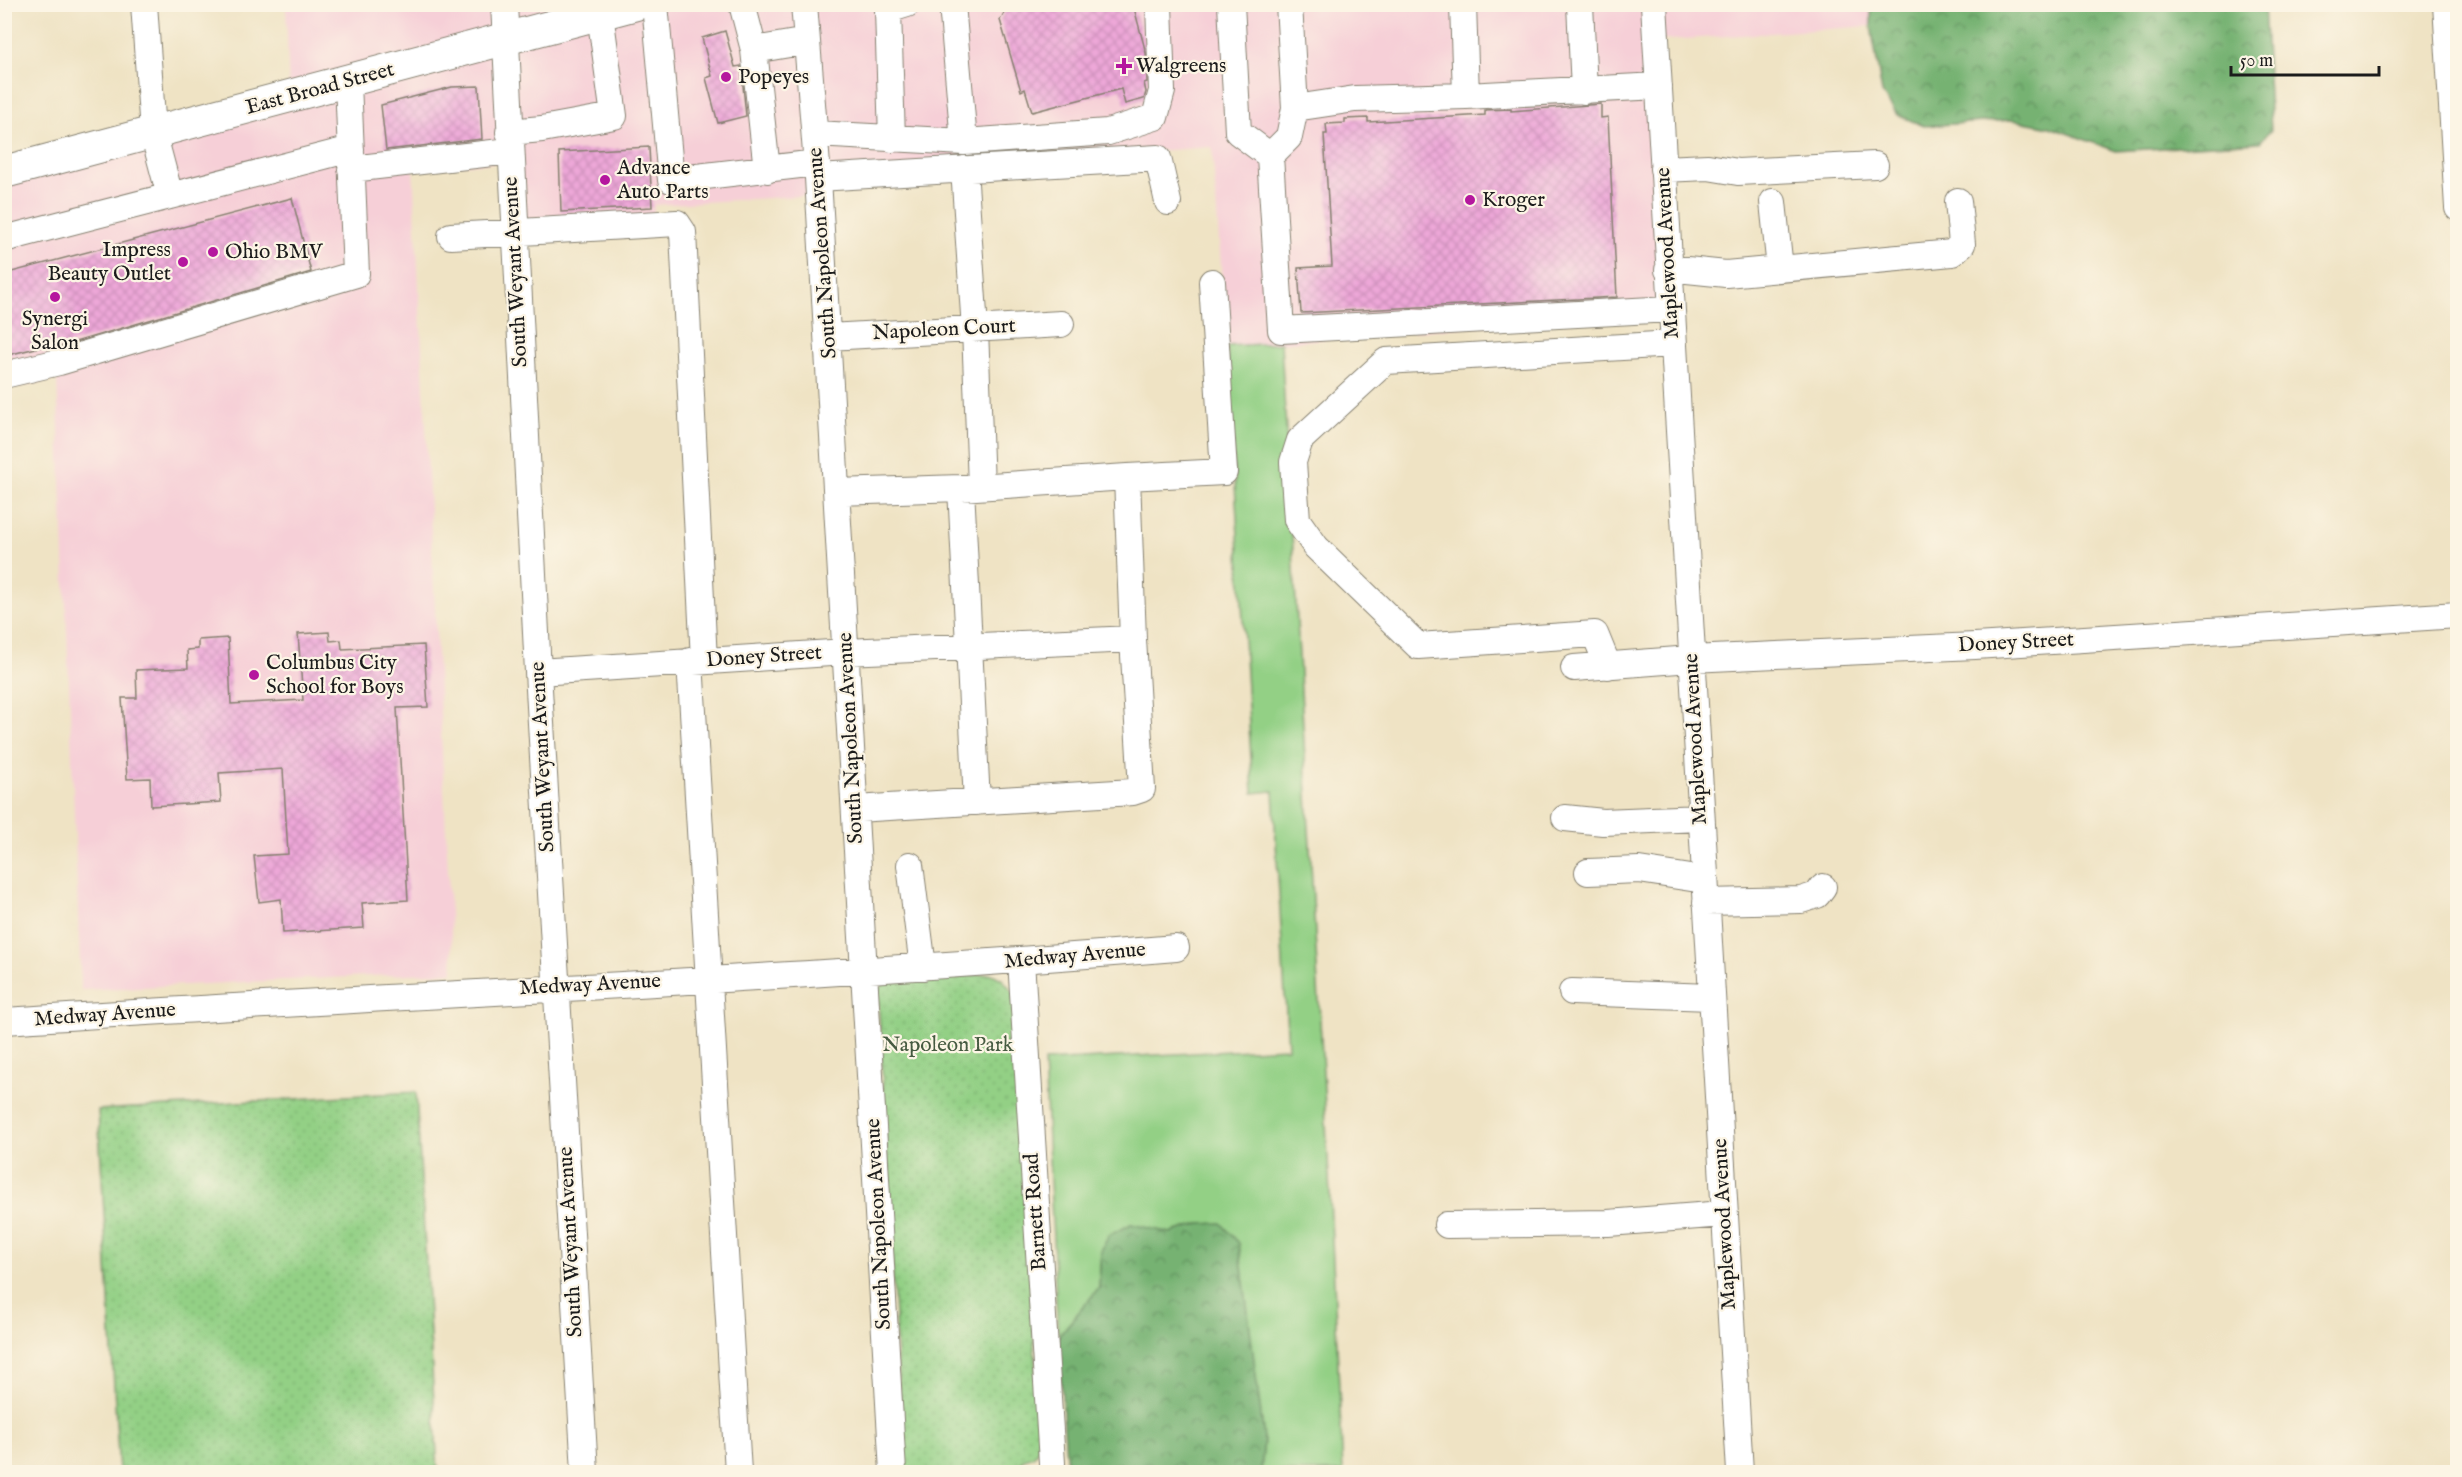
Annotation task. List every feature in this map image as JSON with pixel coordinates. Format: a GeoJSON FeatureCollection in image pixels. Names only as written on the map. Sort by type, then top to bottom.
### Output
{"type":"FeatureCollection","features":[{"type":"Feature","properties":{"kind":"main road","name":"East Broad Street"},"geometry":{"type":"LineString","coordinates":[[4,172],[504,41],[636,4]]}},
{"type":"Feature","properties":{"kind":"street"},"geometry":{"type":"LineString","coordinates":[[144,4],[153,132],[170,196]]}},
{"type":"Feature","properties":{"kind":"street","name":"South Weyant Avenue"},"geometry":{"type":"LineString","coordinates":[[504,4],[509,141],[538,672],[585,1473]]}},
{"type":"Feature","properties":{"kind":"street"},"geometry":{"type":"LineString","coordinates":[[656,4],[671,180],[767,170],[964,169],[1158,158],[1168,202]]}},
{"type":"Feature","properties":{"kind":"street"},"geometry":{"type":"LineString","coordinates":[[742,4],[754,51],[767,170]]}},
{"type":"Feature","properties":{"kind":"street","name":"South Napoleon Avenue"},"geometry":{"type":"LineString","coordinates":[[804,4],[818,170],[893,1473]]}},
{"type":"Feature","properties":{"kind":"street"},"geometry":{"type":"LineString","coordinates":[[892,140],[888,10],[907,4]]}},
{"type":"Feature","properties":{"kind":"street"},"geometry":{"type":"LineString","coordinates":[[952,4],[964,141]]}},
{"type":"Feature","properties":{"kind":"street"},"geometry":{"type":"LineString","coordinates":[[815,134],[892,140],[964,141],[1108,132],[1155,117],[1162,91],[1159,4]]}},
{"type":"Feature","properties":{"kind":"street"},"geometry":{"type":"LineString","coordinates":[[1232,4],[1238,132],[1270,156]]}},
{"type":"Feature","properties":{"kind":"street"},"geometry":{"type":"LineString","coordinates":[[1289,4],[1295,108],[1289,137],[1270,156],[1281,330],[1671,309]]}},
{"type":"Feature","properties":{"kind":"street"},"geometry":{"type":"LineString","coordinates":[[1463,4],[1466,96]]}},
{"type":"Feature","properties":{"kind":"street"},"geometry":{"type":"LineString","coordinates":[[1580,4],[1584,91]]}},
{"type":"Feature","properties":{"kind":"street","name":"Maplewood Avenue"},"geometry":{"type":"LineString","coordinates":[[1654,4],[1740,1473]]}},
{"type":"Feature","properties":{"kind":"street"},"geometry":{"type":"LineString","coordinates":[[2446,4],[2457,208]]}},
{"type":"Feature","properties":{"kind":"street"},"geometry":{"type":"LineString","coordinates":[[4,239],[170,196],[351,159],[509,141],[542,129],[614,116],[600,14]]}},
{"type":"Feature","properties":{"kind":"street"},"geometry":{"type":"LineString","coordinates":[[754,51],[807,41]]}},
{"type":"Feature","properties":{"kind":"street"},"geometry":{"type":"LineString","coordinates":[[4,375],[58,362],[356,274],[348,82]]}},
{"type":"Feature","properties":{"kind":"street"},"geometry":{"type":"LineString","coordinates":[[1295,108],[1355,99],[1659,86]]}},
{"type":"Feature","properties":{"kind":"street"},"geometry":{"type":"LineString","coordinates":[[1664,169],[1708,167],[1738,172],[1875,165]]}},
{"type":"Feature","properties":{"kind":"street"},"geometry":{"type":"LineString","coordinates":[[964,169],[975,329],[970,647],[977,802]]}},
{"type":"Feature","properties":{"kind":"street"},"geometry":{"type":"LineString","coordinates":[[1668,270],[1726,274],[1952,253],[1962,244],[1958,201]]}},
{"type":"Feature","properties":{"kind":"street"},"geometry":{"type":"LineString","coordinates":[[1773,202],[1780,269]]}},
{"type":"Feature","properties":{"kind":"street"},"geometry":{"type":"LineString","coordinates":[[451,236],[677,223],[683,232],[710,978],[738,1473]]}},
{"type":"Feature","properties":{"kind":"street"},"geometry":{"type":"LineString","coordinates":[[837,492],[971,487],[1224,472],[1212,282]]}},
{"type":"Feature","properties":{"kind":"street","name":"Napoleon Court"},"geometry":{"type":"LineString","coordinates":[[828,337],[1061,324]]}},
{"type":"Feature","properties":{"kind":"street"},"geometry":{"type":"LineString","coordinates":[[1608,666],[1595,634],[1418,646],[1316,548],[1297,519],[1293,462],[1300,440],[1386,361],[1673,344]]}},
{"type":"Feature","properties":{"kind":"street"},"geometry":{"type":"LineString","coordinates":[[856,809],[1133,792],[1142,789],[1127,477]]}},
{"type":"Feature","properties":{"kind":"street","name":"Doney Street"},"geometry":{"type":"LineString","coordinates":[[1575,668],[1691,659],[1976,646],[2457,615]]}},
{"type":"Feature","properties":{"kind":"street","name":"Doney Street"},"geometry":{"type":"LineString","coordinates":[[538,672],[846,652],[1133,639]]}},
{"type":"Feature","properties":{"kind":"street"},"geometry":{"type":"LineString","coordinates":[[1565,818],[1603,822],[1701,818]]}},
{"type":"Feature","properties":{"kind":"street"},"geometry":{"type":"LineString","coordinates":[[910,865],[922,967]]}},
{"type":"Feature","properties":{"kind":"street"},"geometry":{"type":"LineString","coordinates":[[1588,872],[1639,870],[1705,891],[1801,900],[1817,895],[1822,887]]}},
{"type":"Feature","properties":{"kind":"street","name":"Medway Avenue"},"geometry":{"type":"LineString","coordinates":[[4,1021],[710,978],[865,971],[1176,948]]}},
{"type":"Feature","properties":{"kind":"street","name":"Barnett Road"},"geometry":{"type":"LineString","coordinates":[[1021,960],[1052,1463]]}},
{"type":"Feature","properties":{"kind":"street"},"geometry":{"type":"LineString","coordinates":[[1572,992],[1711,997]]}},
{"type":"Feature","properties":{"kind":"street"},"geometry":{"type":"LineString","coordinates":[[1446,1225],[1608,1223],[1724,1214]]}},
{"type":"Feature","properties":{"kind":"shaded area"},"geometry":{"type":"Polygon","coordinates":[[[286,5],[1871,5],[1871,26],[1657,41],[1671,309],[1227,346],[1212,147],[815,175],[816,195],[654,205],[653,223],[514,228],[508,162],[413,168],[453,972],[81,990],[57,379],[5,389],[5,173],[289,96],[286,5]]]}},
{"type":"Feature","properties":{"kind":"green space"},"geometry":{"type":"Polygon","coordinates":[[[2159,4],[2264,5],[2271,130],[2260,142],[2116,151],[2050,127],[2013,120],[1924,126],[1897,115],[1882,93],[1871,26],[1871,5],[2110,5],[2135,9],[2159,4]]]}},
{"type":"Feature","properties":{"kind":"green space"},"geometry":{"type":"Polygon","coordinates":[[[1281,343],[1329,1176],[1343,1472],[1261,1472],[1264,1438],[1199,1224],[1170,1233],[1131,1224],[1101,1251],[1099,1288],[1058,1337],[1044,1061],[1288,1048],[1273,791],[1253,793],[1227,346],[1281,343]]]}},
{"type":"Feature","properties":{"kind":"green space","name":"Napoleon Park"},"geometry":{"type":"Polygon","coordinates":[[[992,974],[1002,979],[1014,993],[1040,1446],[1034,1456],[1022,1460],[1023,1472],[903,1472],[878,990],[887,980],[992,974]]]}},
{"type":"Feature","properties":{"kind":"green space"},"geometry":{"type":"Polygon","coordinates":[[[416,1092],[438,1472],[119,1472],[98,1110],[416,1092]]]}},
{"type":"Feature","properties":{"kind":"green space"},"geometry":{"type":"Polygon","coordinates":[[[1221,1223],[1239,1243],[1264,1438],[1261,1472],[1067,1472],[1058,1337],[1099,1288],[1101,1251],[1109,1235],[1131,1224],[1170,1233],[1199,1224],[1221,1223]]]}},
{"type":"Feature","properties":{"kind":"building","name":"Walgreens"},"geometry":{"type":"Polygon","coordinates":[[[1009,4],[1133,4],[1146,53],[1147,82],[1144,83],[1146,92],[1144,99],[1125,104],[1121,89],[1032,112],[1025,89],[1021,91],[1000,20],[1009,4]]]}},
{"type":"Feature","properties":{"kind":"building","name":"Popeyes"},"geometry":{"type":"Polygon","coordinates":[[[725,31],[735,67],[741,66],[746,116],[718,123],[706,78],[712,76],[702,38],[725,31]]]}},
{"type":"Feature","properties":{"kind":"building"},"geometry":{"type":"Polygon","coordinates":[[[479,86],[482,139],[386,150],[381,105],[452,87],[479,86]]]}},
{"type":"Feature","properties":{"kind":"building","name":"Kroger"},"geometry":{"type":"Polygon","coordinates":[[[1601,104],[1601,118],[1608,117],[1617,297],[1301,313],[1298,268],[1332,266],[1324,134],[1327,134],[1326,124],[1345,123],[1345,119],[1368,118],[1368,122],[1485,115],[1485,110],[1511,109],[1511,111],[1601,104]]]}},
{"type":"Feature","properties":{"kind":"building","name":"Advance Auto Parts"},"geometry":{"type":"Polygon","coordinates":[[[649,147],[652,207],[561,212],[559,152],[649,147]]]}},
{"type":"Feature","properties":{"kind":"building"},"geometry":{"type":"Polygon","coordinates":[[[292,198],[311,272],[55,348],[49,349],[48,345],[4,356],[4,274],[292,198]]]}},
{"type":"Feature","properties":{"kind":"building"},"geometry":{"type":"Polygon","coordinates":[[[329,632],[330,641],[341,640],[342,649],[424,645],[428,707],[397,708],[408,900],[362,903],[364,928],[283,933],[281,899],[259,902],[254,856],[288,854],[283,769],[219,773],[221,802],[151,806],[150,778],[127,779],[122,698],[137,698],[136,670],[188,668],[187,650],[198,649],[198,640],[228,638],[231,704],[303,700],[298,634],[329,632]]]}},
{"type":"Feature","properties":{"kind":"place","name":"Walgreens"},"geometry":{"type":"Point","coordinates":[1124,66]}},
{"type":"Feature","properties":{"kind":"place","name":"Popeyes"},"geometry":{"type":"Point","coordinates":[726,77]}},
{"type":"Feature","properties":{"kind":"place","name":"Advance Auto Parts"},"geometry":{"type":"Point","coordinates":[605,180]}},
{"type":"Feature","properties":{"kind":"place","name":"Kroger"},"geometry":{"type":"Point","coordinates":[1470,200]}},
{"type":"Feature","properties":{"kind":"place","name":"Ohio BMV"},"geometry":{"type":"Point","coordinates":[213,252]}},
{"type":"Feature","properties":{"kind":"place","name":"Impress Beauty Outlet"},"geometry":{"type":"Point","coordinates":[183,262]}},
{"type":"Feature","properties":{"kind":"place","name":"Synergi Salon"},"geometry":{"type":"Point","coordinates":[55,297]}},
{"type":"Feature","properties":{"kind":"place","name":"Columbus City School for Boys"},"geometry":{"type":"Point","coordinates":[254,675]}}]}
